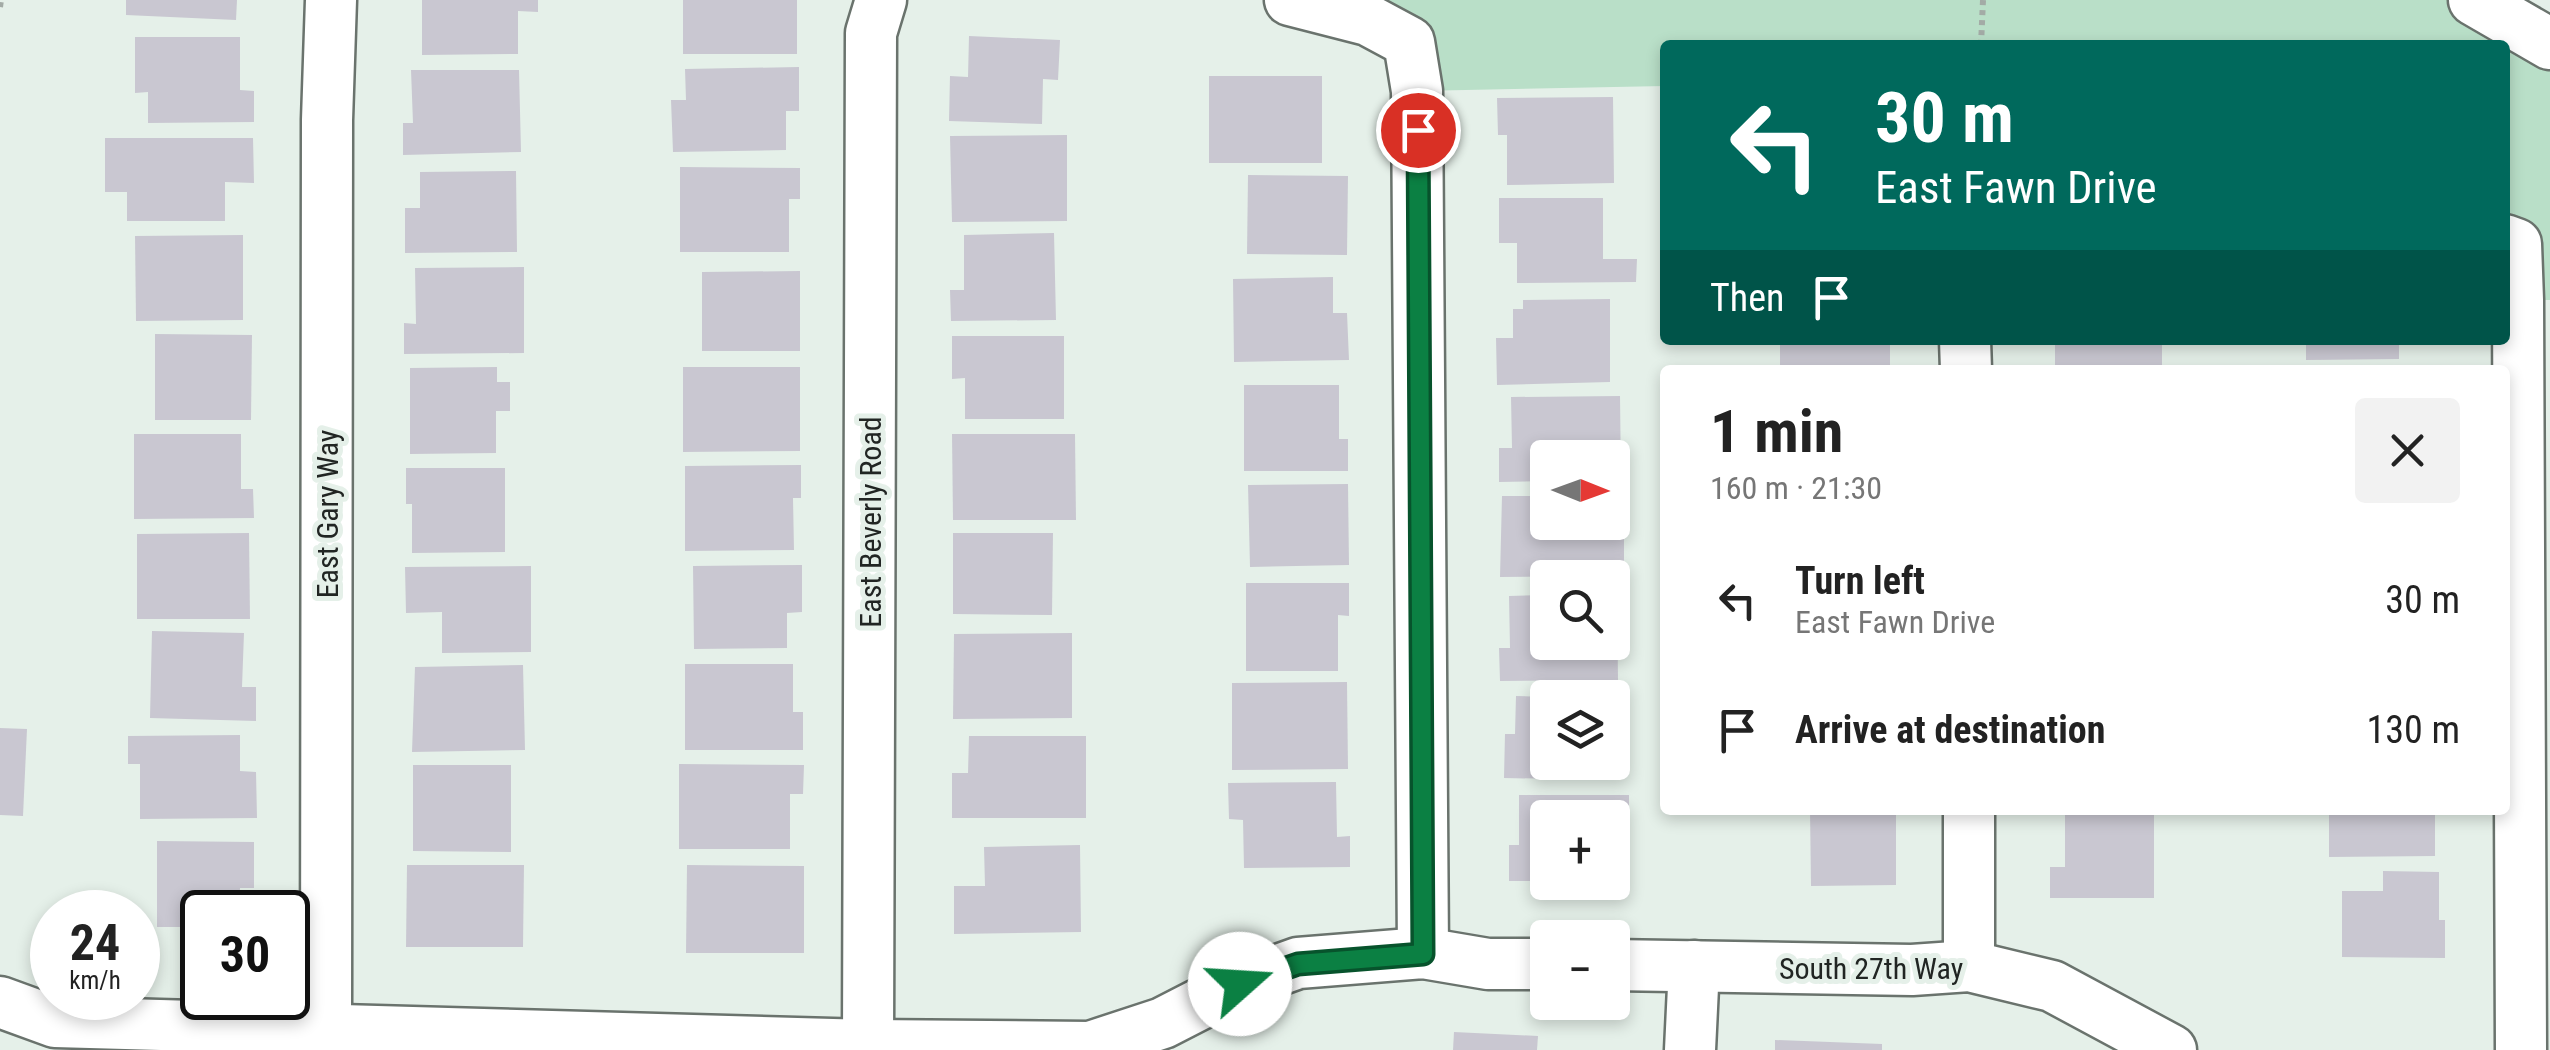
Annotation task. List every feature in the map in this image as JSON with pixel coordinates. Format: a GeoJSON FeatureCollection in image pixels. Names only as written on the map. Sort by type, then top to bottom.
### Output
{"type":"FeatureCollection","features":[{"type":"Feature","properties":{"kind":"street","name":"East Gary Way"},"geometry":{"type":"LineString","coordinates":[[326,1028],[330,0]]}},
{"type":"Feature","properties":{"kind":"street","name":"East Beverly Road"},"geometry":{"type":"LineString","coordinates":[[868,1044],[871,33],[881,0]]}},
{"type":"Feature","properties":{"kind":"street"},"geometry":{"type":"LineString","coordinates":[[1290,0],[1368,20],[1409,42],[1417,91],[1423,954]]}},
{"type":"Feature","properties":{"kind":"street"},"geometry":{"type":"LineString","coordinates":[[2474,0],[2550,44]]}},
{"type":"Feature","properties":{"kind":"street"},"geometry":{"type":"LineString","coordinates":[[2511,242],[2521,1050]]}},
{"type":"Feature","properties":{"kind":"street"},"geometry":{"type":"LineString","coordinates":[[1969,815],[1970,966]]}},
{"type":"Feature","properties":{"kind":"street"},"geometry":{"type":"LineString","coordinates":[[0,1002],[55,1022],[326,1028],[601,1044],[1090,1047],[1163,1023],[1240,984],[1298,964],[1423,954],[1488,964],[1530,964]]}},
{"type":"Feature","properties":{"kind":"street","name":"South 27th Way"},"geometry":{"type":"LineString","coordinates":[[1630,965],[1912,970],[1970,966],[2052,986],[2171,1050]]}},
{"type":"Feature","properties":{"kind":"street"},"geometry":{"type":"LineString","coordinates":[[1690,1050],[1694,966]]}},
{"type":"Feature","properties":{"kind":"path"},"geometry":{"type":"LineString","coordinates":[[0,8],[2,0]]}},
{"type":"Feature","properties":{"kind":"path"},"geometry":{"type":"LineString","coordinates":[[1981,40],[1984,0]]}},
{"type":"Feature","properties":{"kind":"green space"},"geometry":{"type":"Polygon","coordinates":[[[1290,0],[2474,0],[2550,44],[2550,300],[2518,300],[2510,263],[2510,40],[1660,40],[1660,86],[1417,91],[1408,42],[1290,0]]]}},
{"type":"Feature","properties":{"kind":"building"},"geometry":{"type":"Polygon","coordinates":[[[126,0],[237,0],[236,20],[126,15],[126,0]]]}},
{"type":"Feature","properties":{"kind":"building"},"geometry":{"type":"Polygon","coordinates":[[[422,0],[538,0],[538,12],[518,11],[518,54],[422,55],[422,0]]]}},
{"type":"Feature","properties":{"kind":"building"},"geometry":{"type":"Polygon","coordinates":[[[683,0],[797,0],[797,54],[683,54],[683,0]]]}},
{"type":"Feature","properties":{"kind":"building"},"geometry":{"type":"Polygon","coordinates":[[[969,36],[1060,40],[1058,80],[1043,79],[1042,124],[949,121],[950,76],[968,77],[969,36]]]}},
{"type":"Feature","properties":{"kind":"building"},"geometry":{"type":"Polygon","coordinates":[[[135,37],[240,37],[240,90],[254,91],[254,122],[148,123],[148,92],[135,93],[135,37]]]}},
{"type":"Feature","properties":{"kind":"building"},"geometry":{"type":"Polygon","coordinates":[[[799,67],[799,111],[786,111],[786,150],[673,152],[671,100],[686,100],[685,69],[799,67]]]}},
{"type":"Feature","properties":{"kind":"building"},"geometry":{"type":"Polygon","coordinates":[[[411,70],[519,70],[521,152],[403,155],[403,123],[413,123],[411,70]]]}},
{"type":"Feature","properties":{"kind":"building"},"geometry":{"type":"Polygon","coordinates":[[[1209,76],[1322,76],[1322,163],[1209,163],[1209,76]]]}},
{"type":"Feature","properties":{"kind":"building"},"geometry":{"type":"Polygon","coordinates":[[[1613,97],[1614,183],[1507,185],[1507,135],[1498,135],[1497,98],[1613,97]]]}},
{"type":"Feature","properties":{"kind":"building"},"geometry":{"type":"Polygon","coordinates":[[[1067,135],[1067,221],[952,222],[950,136],[1067,135]]]}},
{"type":"Feature","properties":{"kind":"building"},"geometry":{"type":"Polygon","coordinates":[[[105,138],[253,138],[254,183],[225,182],[225,221],[127,221],[127,192],[105,192],[105,138]]]}},
{"type":"Feature","properties":{"kind":"building"},"geometry":{"type":"Polygon","coordinates":[[[680,167],[800,168],[800,199],[789,199],[789,252],[680,252],[680,167]]]}},
{"type":"Feature","properties":{"kind":"building"},"geometry":{"type":"Polygon","coordinates":[[[516,171],[517,252],[405,253],[405,208],[420,208],[420,172],[516,171]]]}},
{"type":"Feature","properties":{"kind":"building"},"geometry":{"type":"Polygon","coordinates":[[[1248,175],[1348,176],[1347,255],[1247,254],[1248,175]]]}},
{"type":"Feature","properties":{"kind":"building"},"geometry":{"type":"Polygon","coordinates":[[[1499,198],[1603,198],[1603,259],[1637,259],[1636,282],[1517,283],[1517,243],[1499,243],[1499,198]]]}},
{"type":"Feature","properties":{"kind":"building"},"geometry":{"type":"Polygon","coordinates":[[[1054,233],[1056,320],[951,321],[950,290],[964,290],[964,235],[1054,233]]]}},
{"type":"Feature","properties":{"kind":"building"},"geometry":{"type":"Polygon","coordinates":[[[243,235],[243,320],[136,321],[135,236],[243,235]]]}},
{"type":"Feature","properties":{"kind":"building"},"geometry":{"type":"Polygon","coordinates":[[[524,267],[524,353],[404,354],[404,323],[416,324],[415,268],[524,267]]]}},
{"type":"Feature","properties":{"kind":"building"},"geometry":{"type":"Polygon","coordinates":[[[800,271],[800,351],[702,351],[702,272],[800,271]]]}},
{"type":"Feature","properties":{"kind":"building"},"geometry":{"type":"Polygon","coordinates":[[[1333,277],[1333,313],[1347,313],[1349,360],[1234,362],[1233,279],[1333,277]]]}},
{"type":"Feature","properties":{"kind":"building"},"geometry":{"type":"Polygon","coordinates":[[[1610,299],[1610,382],[1497,385],[1496,338],[1513,338],[1513,309],[1523,309],[1523,300],[1610,299]]]}},
{"type":"Feature","properties":{"kind":"building"},"geometry":{"type":"Polygon","coordinates":[[[155,334],[252,335],[251,420],[155,420],[155,334]]]}},
{"type":"Feature","properties":{"kind":"building"},"geometry":{"type":"Polygon","coordinates":[[[952,336],[1064,336],[1064,419],[965,419],[965,378],[952,379],[952,336]]]}},
{"type":"Feature","properties":{"kind":"building"},"geometry":{"type":"Polygon","coordinates":[[[1780,345],[1890,345],[1890,365],[1780,365],[1780,345]]]}},
{"type":"Feature","properties":{"kind":"building"},"geometry":{"type":"Polygon","coordinates":[[[2055,345],[2162,345],[2162,365],[2055,365],[2055,345]]]}},
{"type":"Feature","properties":{"kind":"building"},"geometry":{"type":"Polygon","coordinates":[[[2306,345],[2399,345],[2399,359],[2306,360],[2306,345]]]}},
{"type":"Feature","properties":{"kind":"building"},"geometry":{"type":"Polygon","coordinates":[[[497,367],[497,382],[510,382],[510,411],[496,411],[496,453],[410,454],[410,368],[497,367]]]}},
{"type":"Feature","properties":{"kind":"building"},"geometry":{"type":"Polygon","coordinates":[[[683,367],[800,367],[800,451],[683,452],[683,367]]]}},
{"type":"Feature","properties":{"kind":"building"},"geometry":{"type":"Polygon","coordinates":[[[1244,385],[1339,385],[1339,439],[1348,439],[1348,471],[1244,471],[1244,385]]]}},
{"type":"Feature","properties":{"kind":"building"},"geometry":{"type":"Polygon","coordinates":[[[1620,396],[1621,440],[1530,440],[1530,481],[1499,482],[1499,448],[1512,448],[1511,397],[1620,396]]]}},
{"type":"Feature","properties":{"kind":"building"},"geometry":{"type":"Polygon","coordinates":[[[134,434],[241,434],[241,489],[253,489],[254,518],[134,519],[134,434]]]}},
{"type":"Feature","properties":{"kind":"building"},"geometry":{"type":"Polygon","coordinates":[[[952,434],[1075,434],[1076,520],[953,520],[952,434]]]}},
{"type":"Feature","properties":{"kind":"building"},"geometry":{"type":"Polygon","coordinates":[[[801,465],[801,498],[793,498],[794,550],[685,551],[685,466],[801,465]]]}},
{"type":"Feature","properties":{"kind":"building"},"geometry":{"type":"Polygon","coordinates":[[[406,468],[505,468],[505,552],[412,553],[412,504],[406,504],[406,468]]]}},
{"type":"Feature","properties":{"kind":"building"},"geometry":{"type":"Polygon","coordinates":[[[1348,484],[1349,565],[1250,567],[1248,485],[1348,484]]]}},
{"type":"Feature","properties":{"kind":"building"},"geometry":{"type":"Polygon","coordinates":[[[1502,496],[1530,496],[1530,540],[1624,540],[1624,560],[1530,560],[1530,577],[1500,577],[1502,496]]]}},
{"type":"Feature","properties":{"kind":"building"},"geometry":{"type":"Polygon","coordinates":[[[249,533],[250,619],[137,619],[137,534],[249,533]]]}},
{"type":"Feature","properties":{"kind":"building"},"geometry":{"type":"Polygon","coordinates":[[[953,533],[1053,533],[1052,615],[953,614],[953,533]]]}},
{"type":"Feature","properties":{"kind":"building"},"geometry":{"type":"Polygon","coordinates":[[[802,565],[802,612],[787,613],[787,648],[694,649],[693,566],[802,565]]]}},
{"type":"Feature","properties":{"kind":"building"},"geometry":{"type":"Polygon","coordinates":[[[531,566],[531,652],[442,653],[442,612],[406,613],[405,567],[531,566]]]}},
{"type":"Feature","properties":{"kind":"building"},"geometry":{"type":"Polygon","coordinates":[[[1246,583],[1349,583],[1349,616],[1338,615],[1338,671],[1246,671],[1246,583]]]}},
{"type":"Feature","properties":{"kind":"building"},"geometry":{"type":"Polygon","coordinates":[[[1530,595],[1530,660],[1618,660],[1618,680],[1500,681],[1499,648],[1510,648],[1509,596],[1530,595]]]}},
{"type":"Feature","properties":{"kind":"building"},"geometry":{"type":"Polygon","coordinates":[[[152,631],[244,633],[242,687],[256,687],[256,721],[150,718],[152,631]]]}},
{"type":"Feature","properties":{"kind":"building"},"geometry":{"type":"Polygon","coordinates":[[[1072,633],[1072,718],[953,719],[954,634],[1072,633]]]}},
{"type":"Feature","properties":{"kind":"building"},"geometry":{"type":"Polygon","coordinates":[[[685,664],[793,664],[793,712],[803,712],[803,750],[685,750],[685,664]]]}},
{"type":"Feature","properties":{"kind":"building"},"geometry":{"type":"Polygon","coordinates":[[[523,665],[525,750],[412,752],[415,667],[523,665]]]}},
{"type":"Feature","properties":{"kind":"building"},"geometry":{"type":"Polygon","coordinates":[[[1347,682],[1348,769],[1232,770],[1232,683],[1347,682]]]}},
{"type":"Feature","properties":{"kind":"building"},"geometry":{"type":"Polygon","coordinates":[[[1516,696],[1530,696],[1530,778],[1504,778],[1505,734],[1515,734],[1516,696]]]}},
{"type":"Feature","properties":{"kind":"building"},"geometry":{"type":"Polygon","coordinates":[[[0,728],[27,729],[23,816],[0,815],[0,728]]]}},
{"type":"Feature","properties":{"kind":"building"},"geometry":{"type":"Polygon","coordinates":[[[240,735],[240,771],[256,772],[257,818],[140,819],[140,764],[128,764],[128,736],[240,735]]]}},
{"type":"Feature","properties":{"kind":"building"},"geometry":{"type":"Polygon","coordinates":[[[969,736],[1086,736],[1086,818],[952,818],[952,773],[968,773],[969,736]]]}},
{"type":"Feature","properties":{"kind":"building"},"geometry":{"type":"Polygon","coordinates":[[[679,764],[804,765],[803,794],[790,794],[790,849],[679,849],[679,764]]]}},
{"type":"Feature","properties":{"kind":"building"},"geometry":{"type":"Polygon","coordinates":[[[413,765],[511,765],[511,852],[413,851],[413,765]]]}},
{"type":"Feature","properties":{"kind":"building"},"geometry":{"type":"Polygon","coordinates":[[[1336,782],[1337,837],[1350,836],[1350,867],[1244,868],[1243,820],[1229,819],[1228,783],[1336,782]]]}},
{"type":"Feature","properties":{"kind":"building"},"geometry":{"type":"Polygon","coordinates":[[[1519,795],[1629,795],[1629,800],[1530,800],[1530,881],[1509,881],[1509,845],[1519,845],[1519,795]]]}},
{"type":"Feature","properties":{"kind":"building"},"geometry":{"type":"Polygon","coordinates":[[[1810,815],[1896,815],[1896,885],[1811,886],[1810,815]]]}},
{"type":"Feature","properties":{"kind":"building"},"geometry":{"type":"Polygon","coordinates":[[[2065,815],[2154,815],[2154,898],[2050,898],[2050,867],[2065,867],[2065,815]]]}},
{"type":"Feature","properties":{"kind":"building"},"geometry":{"type":"Polygon","coordinates":[[[2329,815],[2435,815],[2435,856],[2329,857],[2329,815]]]}},
{"type":"Feature","properties":{"kind":"building"},"geometry":{"type":"Polygon","coordinates":[[[157,841],[254,842],[254,888],[180,890],[180,927],[160,927],[157,841]]]}},
{"type":"Feature","properties":{"kind":"building"},"geometry":{"type":"Polygon","coordinates":[[[1080,845],[1081,932],[954,934],[954,886],[985,886],[984,847],[1080,845]]]}},
{"type":"Feature","properties":{"kind":"building"},"geometry":{"type":"Polygon","coordinates":[[[407,865],[524,865],[523,947],[406,947],[407,865]]]}},
{"type":"Feature","properties":{"kind":"building"},"geometry":{"type":"Polygon","coordinates":[[[687,865],[804,866],[804,953],[686,953],[687,865]]]}},
{"type":"Feature","properties":{"kind":"building"},"geometry":{"type":"Polygon","coordinates":[[[2383,871],[2439,872],[2439,920],[2445,920],[2445,958],[2342,957],[2342,891],[2383,891],[2383,871]]]}},
{"type":"Feature","properties":{"kind":"building"},"geometry":{"type":"Polygon","coordinates":[[[1454,1032],[1538,1036],[1537,1050],[1453,1050],[1454,1032]]]}},
{"type":"Feature","properties":{"kind":"building"},"geometry":{"type":"Polygon","coordinates":[[[1775,1040],[1882,1044],[1882,1050],[1775,1050],[1775,1040]]]}},
{"type":"Feature","properties":{"kind":"route"},"geometry":{"type":"LineString","coordinates":[[1240,984],[1298,964],[1423,954],[1418,130]]}}]}
